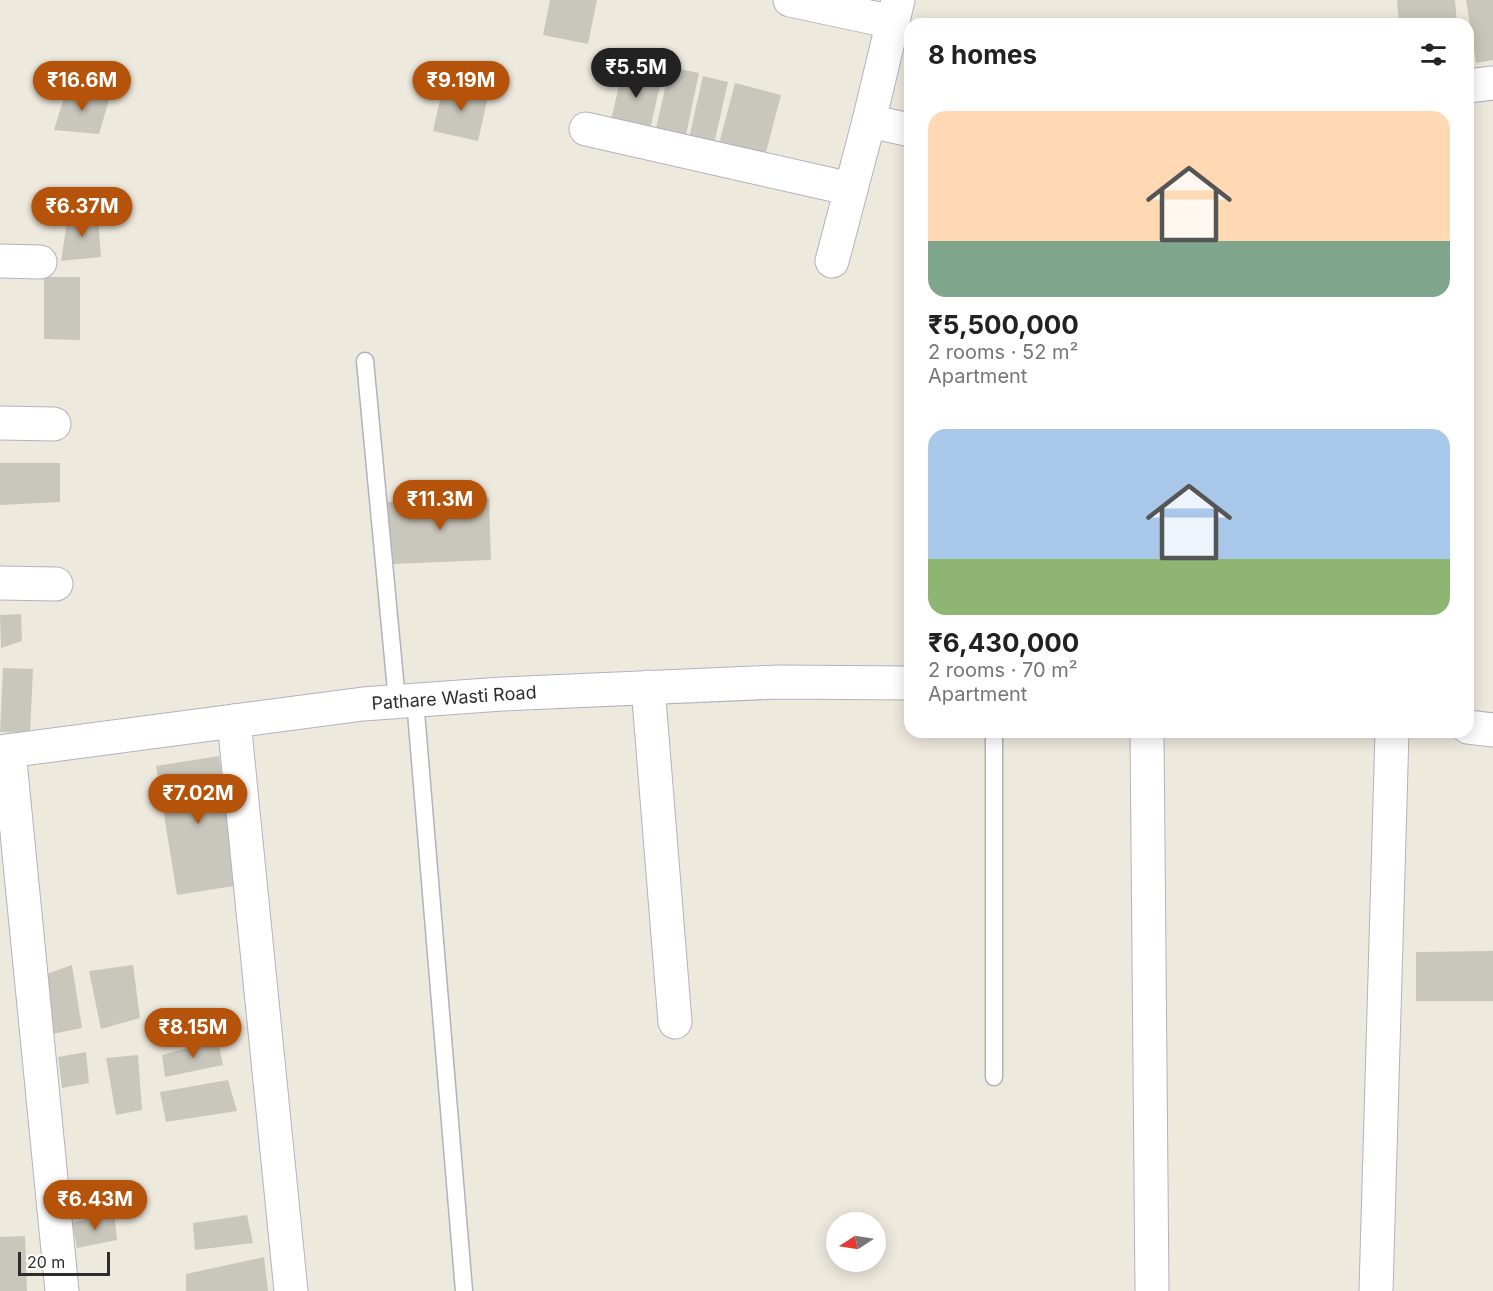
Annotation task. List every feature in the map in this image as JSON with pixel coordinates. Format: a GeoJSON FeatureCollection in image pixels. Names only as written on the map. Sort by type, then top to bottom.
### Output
{"type":"FeatureCollection","features":[{"type":"Feature","properties":{"kind":"street"},"geometry":{"type":"LineString","coordinates":[[790,0],[895,11],[832,261]]}},
{"type":"Feature","properties":{"kind":"street"},"geometry":{"type":"LineString","coordinates":[[1474,85],[1493,83]]}},
{"type":"Feature","properties":{"kind":"street"},"geometry":{"type":"LineString","coordinates":[[869,121],[904,129]]}},
{"type":"Feature","properties":{"kind":"street"},"geometry":{"type":"LineString","coordinates":[[586,129],[851,189]]}},
{"type":"Feature","properties":{"kind":"street"},"geometry":{"type":"LineString","coordinates":[[0,261],[40,262]]}},
{"type":"Feature","properties":{"kind":"street"},"geometry":{"type":"LineString","coordinates":[[0,423],[54,424]]}},
{"type":"Feature","properties":{"kind":"street"},"geometry":{"type":"LineString","coordinates":[[0,583],[57,584]]}},
{"type":"Feature","properties":{"kind":"street","name":"Pathare Wasti Road"},"geometry":{"type":"LineString","coordinates":[[5,752],[363,704],[648,687],[778,682],[904,683]]}},
{"type":"Feature","properties":{"kind":"street"},"geometry":{"type":"LineString","coordinates":[[648,687],[675,1022]]}},
{"type":"Feature","properties":{"kind":"street"},"geometry":{"type":"LineString","coordinates":[[234,721],[291,1291]]}},
{"type":"Feature","properties":{"kind":"street"},"geometry":{"type":"LineString","coordinates":[[1474,728],[1493,730]]}},
{"type":"Feature","properties":{"kind":"street"},"geometry":{"type":"LineString","coordinates":[[1147,738],[1152,1291]]}},
{"type":"Feature","properties":{"kind":"street"},"geometry":{"type":"LineString","coordinates":[[1376,1291],[1392,738]]}},
{"type":"Feature","properties":{"kind":"street"},"geometry":{"type":"LineString","coordinates":[[5,752],[62,1291]]}},
{"type":"Feature","properties":{"kind":"lane"},"geometry":{"type":"LineString","coordinates":[[364,361],[406,701],[464,1291]]}},
{"type":"Feature","properties":{"kind":"lane"},"geometry":{"type":"LineString","coordinates":[[994,738],[994,1077]]}},
{"type":"Feature","properties":{"kind":"building"},"geometry":{"type":"Polygon","coordinates":[[[550,0],[597,0],[588,44],[543,35],[550,0]]]}},
{"type":"Feature","properties":{"kind":"building"},"geometry":{"type":"Polygon","coordinates":[[[1397,0],[1455,0],[1456,18],[1398,18],[1397,0]]]}},
{"type":"Feature","properties":{"kind":"building"},"geometry":{"type":"Polygon","coordinates":[[[1466,0],[1493,0],[1493,60],[1476,63],[1474,18],[1469,18],[1466,0]]]}},
{"type":"Feature","properties":{"kind":"building"},"geometry":{"type":"Polygon","coordinates":[[[625,59],[664,68],[648,138],[609,129],[625,59]]]}},
{"type":"Feature","properties":{"kind":"building"},"geometry":{"type":"Polygon","coordinates":[[[670,67],[699,73],[684,144],[654,137],[670,67]]]}},
{"type":"Feature","properties":{"kind":"building"},"geometry":{"type":"Polygon","coordinates":[[[703,76],[728,82],[714,144],[689,138],[703,76]]]}},
{"type":"Feature","properties":{"kind":"building"},"geometry":{"type":"Polygon","coordinates":[[[444,82],[489,92],[478,141],[433,131],[444,82]]]}},
{"type":"Feature","properties":{"kind":"building"},"geometry":{"type":"Polygon","coordinates":[[[735,83],[781,95],[764,160],[718,148],[735,83]]]}},
{"type":"Feature","properties":{"kind":"building"},"geometry":{"type":"Polygon","coordinates":[[[67,88],[110,97],[99,134],[54,130],[67,88]]]}},
{"type":"Feature","properties":{"kind":"building"},"geometry":{"type":"Polygon","coordinates":[[[68,215],[98,216],[101,257],[61,261],[68,215]]]}},
{"type":"Feature","properties":{"kind":"building"},"geometry":{"type":"Polygon","coordinates":[[[44,277],[80,277],[80,340],[44,339],[44,277]]]}},
{"type":"Feature","properties":{"kind":"building"},"geometry":{"type":"Polygon","coordinates":[[[0,463],[60,463],[60,502],[0,505],[0,463]]]}},
{"type":"Feature","properties":{"kind":"building"},"geometry":{"type":"Polygon","coordinates":[[[489,498],[491,560],[391,564],[388,502],[489,498]]]}},
{"type":"Feature","properties":{"kind":"building"},"geometry":{"type":"Polygon","coordinates":[[[21,614],[22,641],[1,648],[0,615],[21,614]]]}},
{"type":"Feature","properties":{"kind":"building"},"geometry":{"type":"Polygon","coordinates":[[[3,668],[33,669],[30,733],[0,732],[3,668]]]}},
{"type":"Feature","properties":{"kind":"building"},"geometry":{"type":"Polygon","coordinates":[[[219,756],[240,885],[177,895],[156,766],[219,756]]]}},
{"type":"Feature","properties":{"kind":"building"},"geometry":{"type":"Polygon","coordinates":[[[1493,951],[1493,1001],[1416,1001],[1416,952],[1493,951]]]}},
{"type":"Feature","properties":{"kind":"building"},"geometry":{"type":"Polygon","coordinates":[[[72,965],[82,1028],[52,1034],[47,974],[72,965]]]}},
{"type":"Feature","properties":{"kind":"building"},"geometry":{"type":"Polygon","coordinates":[[[133,965],[140,1018],[101,1029],[89,971],[133,965]]]}},
{"type":"Feature","properties":{"kind":"building"},"geometry":{"type":"Polygon","coordinates":[[[218,1040],[223,1065],[165,1077],[162,1055],[218,1040]]]}},
{"type":"Feature","properties":{"kind":"building"},"geometry":{"type":"Polygon","coordinates":[[[86,1052],[89,1083],[62,1088],[58,1057],[86,1052]]]}},
{"type":"Feature","properties":{"kind":"building"},"geometry":{"type":"Polygon","coordinates":[[[138,1055],[142,1110],[116,1115],[106,1058],[138,1055]]]}},
{"type":"Feature","properties":{"kind":"building"},"geometry":{"type":"Polygon","coordinates":[[[228,1080],[237,1111],[166,1122],[160,1092],[228,1080]]]}},
{"type":"Feature","properties":{"kind":"building"},"geometry":{"type":"Polygon","coordinates":[[[114,1212],[117,1240],[77,1248],[72,1223],[114,1212]]]}},
{"type":"Feature","properties":{"kind":"building"},"geometry":{"type":"Polygon","coordinates":[[[247,1215],[253,1243],[195,1250],[193,1223],[247,1215]]]}},
{"type":"Feature","properties":{"kind":"building"},"geometry":{"type":"Polygon","coordinates":[[[25,1236],[27,1291],[0,1291],[0,1237],[25,1236]]]}},
{"type":"Feature","properties":{"kind":"building"},"geometry":{"type":"Polygon","coordinates":[[[264,1257],[268,1291],[186,1291],[186,1274],[264,1257]]]}}]}
